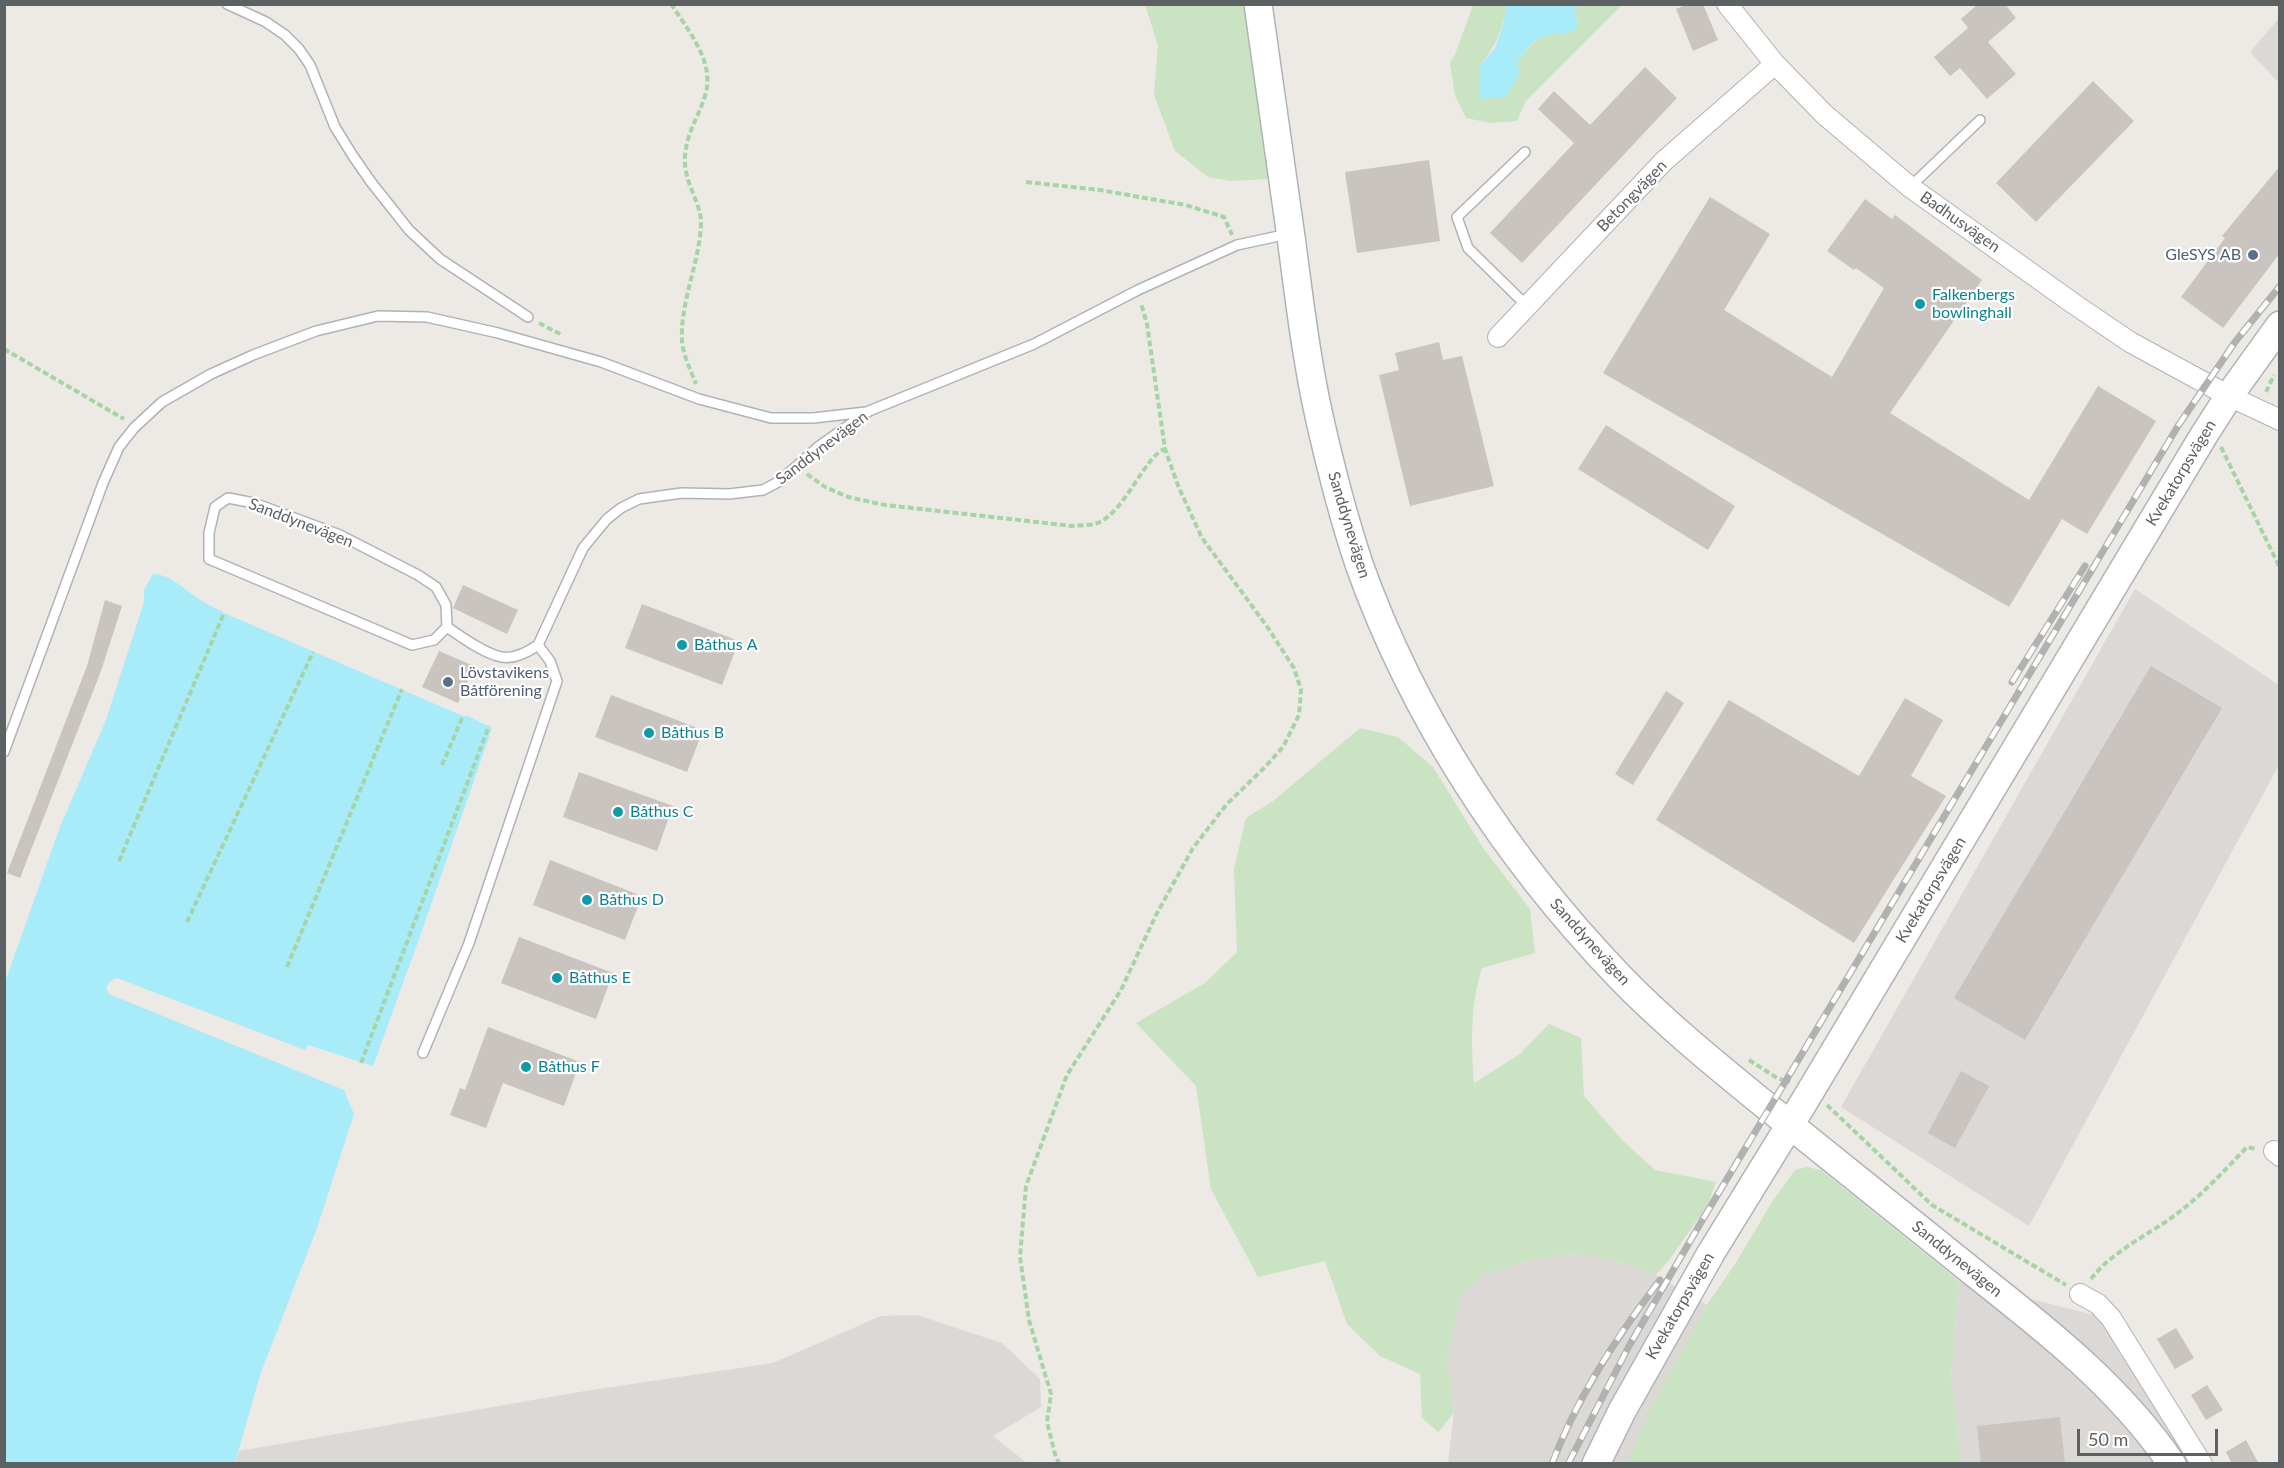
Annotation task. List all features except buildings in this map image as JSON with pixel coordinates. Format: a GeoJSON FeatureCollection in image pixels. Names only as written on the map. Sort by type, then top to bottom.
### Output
{"type":"FeatureCollection","features":[{"type":"Feature","properties":{"kind":"street","name":"Sanddynevägen"},"geometry":{"type":"LineString","coordinates":[[1258,4],[1307,354],[1319,417],[1341,503],[1360,565],[1390,639],[1427,715],[1459,770],[1496,825],[1559,909],[1616,973],[1657,1013],[1790,1125],[2056,1338],[2118,1397],[2141,1422],[2172,1464]]}},
{"type":"Feature","properties":{"kind":"street","name":"Badhusvägen"},"geometry":{"type":"LineString","coordinates":[[1727,4],[1775,64],[1826,116],[1910,187],[2130,342],[2229,396],[2280,420]]}},
{"type":"Feature","properties":{"kind":"street","name":"Betongvägen"},"geometry":{"type":"LineString","coordinates":[[1498,337],[1664,161],[1775,64]]}},
{"type":"Feature","properties":{"kind":"street","name":"Kvekatorpsvägen"},"geometry":{"type":"LineString","coordinates":[[1596,1464],[1622,1412],[1705,1263],[1809,1094],[2204,435],[2280,325]]}},
{"type":"Feature","properties":{"kind":"street"},"geometry":{"type":"LineString","coordinates":[[2079,1294],[2098,1304],[2111,1318],[2202,1464]]}},
{"type":"Feature","properties":{"kind":"lane"},"geometry":{"type":"LineString","coordinates":[[227,4],[266,22],[285,35],[299,49],[310,65],[335,127],[371,182],[409,230],[440,260],[528,317]]}},
{"type":"Feature","properties":{"kind":"lane"},"geometry":{"type":"LineString","coordinates":[[1910,187],[1980,120]]}},
{"type":"Feature","properties":{"kind":"lane"},"geometry":{"type":"LineString","coordinates":[[1525,152],[1457,217],[1468,248],[1527,306]]}},
{"type":"Feature","properties":{"kind":"lane","name":"Sanddynevägen"},"geometry":{"type":"LineString","coordinates":[[538,645],[583,548],[600,526],[621,508],[639,500],[682,493],[729,494],[763,489],[780,481],[801,465],[818,447],[869,411],[1034,344],[1138,290],[1237,244],[1290,234]]}},
{"type":"Feature","properties":{"kind":"lane"},"geometry":{"type":"LineString","coordinates":[[4,752],[11,739],[103,483],[119,447],[134,428],[162,402],[211,374],[316,331],[378,316],[427,316],[601,362],[699,399],[771,418],[813,418],[869,411]]}},
{"type":"Feature","properties":{"kind":"lane","name":"Sanddynevägen"},"geometry":{"type":"LineString","coordinates":[[228,498],[245,501],[340,535],[436,587],[446,605],[447,627],[434,639],[412,645],[209,559],[209,533],[215,507],[228,498]]}},
{"type":"Feature","properties":{"kind":"lane"},"geometry":{"type":"LineString","coordinates":[[423,1053],[469,943],[557,681],[550,661],[538,645],[526,653],[502,657],[470,643],[447,627]]}},
{"type":"Feature","properties":{"kind":"path"},"geometry":{"type":"LineString","coordinates":[[671,4],[694,40],[706,69],[706,94],[690,129],[685,158],[685,172],[701,221],[684,313],[682,341],[700,392],[699,399]]}},
{"type":"Feature","properties":{"kind":"path"},"geometry":{"type":"LineString","coordinates":[[1026,182],[1100,190],[1186,205],[1216,213],[1224,217],[1237,244]]}},
{"type":"Feature","properties":{"kind":"path"},"geometry":{"type":"LineString","coordinates":[[1060,1464],[1056,1458],[1047,1422],[1051,1394],[1029,1320],[1020,1257],[1026,1186],[1067,1075],[1121,990],[1156,915],[1193,848],[1226,805],[1266,767],[1283,747],[1299,715],[1300,690],[1294,668],[1266,625],[1202,538],[1179,488],[1165,449],[1147,324],[1138,290]]}},
{"type":"Feature","properties":{"kind":"path"},"geometry":{"type":"LineString","coordinates":[[528,317],[562,335],[559,350]]}},
{"type":"Feature","properties":{"kind":"path"},"geometry":{"type":"LineString","coordinates":[[4,350],[123,418],[134,428]]}},
{"type":"Feature","properties":{"kind":"path"},"geometry":{"type":"LineString","coordinates":[[2266,392],[2280,367]]}},
{"type":"Feature","properties":{"kind":"path"},"geometry":{"type":"LineString","coordinates":[[2204,435],[2222,447],[2280,567]]}},
{"type":"Feature","properties":{"kind":"path"},"geometry":{"type":"LineString","coordinates":[[801,465],[809,477],[848,497],[885,505],[1072,526],[1098,523],[1112,514],[1139,480],[1157,452],[1165,449]]}},
{"type":"Feature","properties":{"kind":"path"},"geometry":{"type":"LineString","coordinates":[[119,861],[224,613]]}},
{"type":"Feature","properties":{"kind":"path"},"geometry":{"type":"LineString","coordinates":[[187,922],[313,652]]}},
{"type":"Feature","properties":{"kind":"path"},"geometry":{"type":"LineString","coordinates":[[286,967],[402,689]]}},
{"type":"Feature","properties":{"kind":"path"},"geometry":{"type":"LineString","coordinates":[[442,765],[463,716]]}},
{"type":"Feature","properties":{"kind":"path"},"geometry":{"type":"LineString","coordinates":[[361,1063],[489,726]]}},
{"type":"Feature","properties":{"kind":"path"},"geometry":{"type":"LineString","coordinates":[[1740,1054],[1765,1071],[1788,1081],[1831,1107],[1932,1204],[2079,1294],[2101,1266],[2180,1212],[2214,1182],[2247,1147],[2277,1154]]}},
{"type":"Feature","properties":{"kind":"shaded area"},"geometry":{"type":"Polygon","coordinates":[[[2279,18],[2279,83],[2250,52],[2279,18]]]}},
{"type":"Feature","properties":{"kind":"shaded area"},"geometry":{"type":"Polygon","coordinates":[[[2135,589],[2279,685],[2279,765],[2029,1226],[1841,1107],[2135,589]]]}},
{"type":"Feature","properties":{"kind":"shaded area"},"geometry":{"type":"Polygon","coordinates":[[[1569,1254],[1608,1258],[1656,1275],[1707,1305],[1627,1463],[1448,1463],[1454,1413],[1447,1358],[1461,1293],[1486,1273],[1538,1258],[1569,1254]]]}},
{"type":"Feature","properties":{"kind":"shaded area"},"geometry":{"type":"Polygon","coordinates":[[[1959,1281],[2098,1316],[2189,1463],[1962,1463],[1951,1376],[1959,1281]]]}},
{"type":"Feature","properties":{"kind":"shaded area"},"geometry":{"type":"Polygon","coordinates":[[[917,1315],[1002,1343],[1040,1379],[1041,1407],[993,1436],[1027,1463],[235,1463],[239,1451],[585,1391],[773,1363],[881,1316],[917,1315]]]}},
{"type":"Feature","properties":{"kind":"green space"},"geometry":{"type":"Polygon","coordinates":[[[1145,5],[1246,5],[1268,179],[1231,181],[1208,177],[1175,151],[1154,95],[1158,45],[1145,5]]]}},
{"type":"Feature","properties":{"kind":"green space"},"geometry":{"type":"Polygon","coordinates":[[[1473,5],[1507,5],[1498,37],[1480,66],[1519,74],[1518,61],[1539,39],[1552,33],[1568,33],[1578,26],[1575,12],[1578,5],[1622,5],[1525,102],[1517,121],[1491,123],[1466,118],[1455,96],[1450,63],[1473,5]]]}},
{"type":"Feature","properties":{"kind":"green space"},"geometry":{"type":"Polygon","coordinates":[[[1360,728],[1398,737],[1433,767],[1483,848],[1530,909],[1535,953],[1482,968],[1475,997],[1472,1025],[1474,1083],[1520,1054],[1549,1024],[1581,1038],[1584,1096],[1622,1140],[1655,1170],[1716,1182],[1708,1205],[1656,1275],[1608,1258],[1569,1254],[1538,1258],[1486,1273],[1461,1294],[1447,1358],[1454,1413],[1438,1432],[1422,1418],[1420,1374],[1380,1356],[1347,1324],[1325,1261],[1258,1277],[1211,1189],[1196,1086],[1136,1023],[1205,983],[1237,952],[1234,869],[1246,818],[1273,801],[1360,728]]]}},
{"type":"Feature","properties":{"kind":"green space"},"geometry":{"type":"Polygon","coordinates":[[[1807,1167],[1821,1170],[1959,1281],[1951,1376],[1962,1463],[1627,1463],[1654,1401],[1707,1305],[1795,1170],[1807,1167]]]}},
{"type":"Feature","properties":{"kind":"water"},"geometry":{"type":"Polygon","coordinates":[[[1507,5],[1578,5],[1575,12],[1578,26],[1571,32],[1542,37],[1531,44],[1518,61],[1519,74],[1506,97],[1479,99],[1480,66],[1495,48],[1507,5]]]}},
{"type":"Feature","properties":{"kind":"water"},"geometry":{"type":"Polygon","coordinates":[[[153,574],[171,579],[224,613],[492,728],[373,1066],[308,1045],[305,1050],[117,978],[110,981],[106,988],[109,994],[344,1090],[354,1114],[317,1228],[260,1375],[235,1463],[5,1463],[5,982],[60,827],[106,720],[144,602],[144,590],[153,574]]]}},
{"type":"Feature","properties":{"kind":"railway"},"geometry":{"type":"LineString","coordinates":[[1568,1464],[1629,1346],[1703,1219],[2178,426],[2235,342],[2280,286]]}},
{"type":"Feature","properties":{"kind":"railway"},"geometry":{"type":"LineString","coordinates":[[2012,682],[2085,566]]}},
{"type":"Feature","properties":{"kind":"railway"},"geometry":{"type":"LineString","coordinates":[[1552,1464],[1573,1415],[1599,1368],[1628,1323],[1660,1280]]}},
{"type":"Feature","properties":{"kind":"place","name":"GleSYS AB"},"geometry":{"type":"Point","coordinates":[2253,255]}},
{"type":"Feature","properties":{"kind":"place","name":"Falkenbergs bowlinghall"},"geometry":{"type":"Point","coordinates":[1920,304]}},
{"type":"Feature","properties":{"kind":"place","name":"Båthus A"},"geometry":{"type":"Point","coordinates":[682,645]}},
{"type":"Feature","properties":{"kind":"place","name":"Lövstavikens Båtförening"},"geometry":{"type":"Point","coordinates":[448,682]}},
{"type":"Feature","properties":{"kind":"place","name":"Båthus B"},"geometry":{"type":"Point","coordinates":[649,733]}},
{"type":"Feature","properties":{"kind":"place","name":"Båthus C"},"geometry":{"type":"Point","coordinates":[618,812]}},
{"type":"Feature","properties":{"kind":"place","name":"Båthus D"},"geometry":{"type":"Point","coordinates":[587,900]}},
{"type":"Feature","properties":{"kind":"place","name":"Båthus E"},"geometry":{"type":"Point","coordinates":[557,978]}},
{"type":"Feature","properties":{"kind":"place","name":"Båthus F"},"geometry":{"type":"Point","coordinates":[526,1067]}}]}
